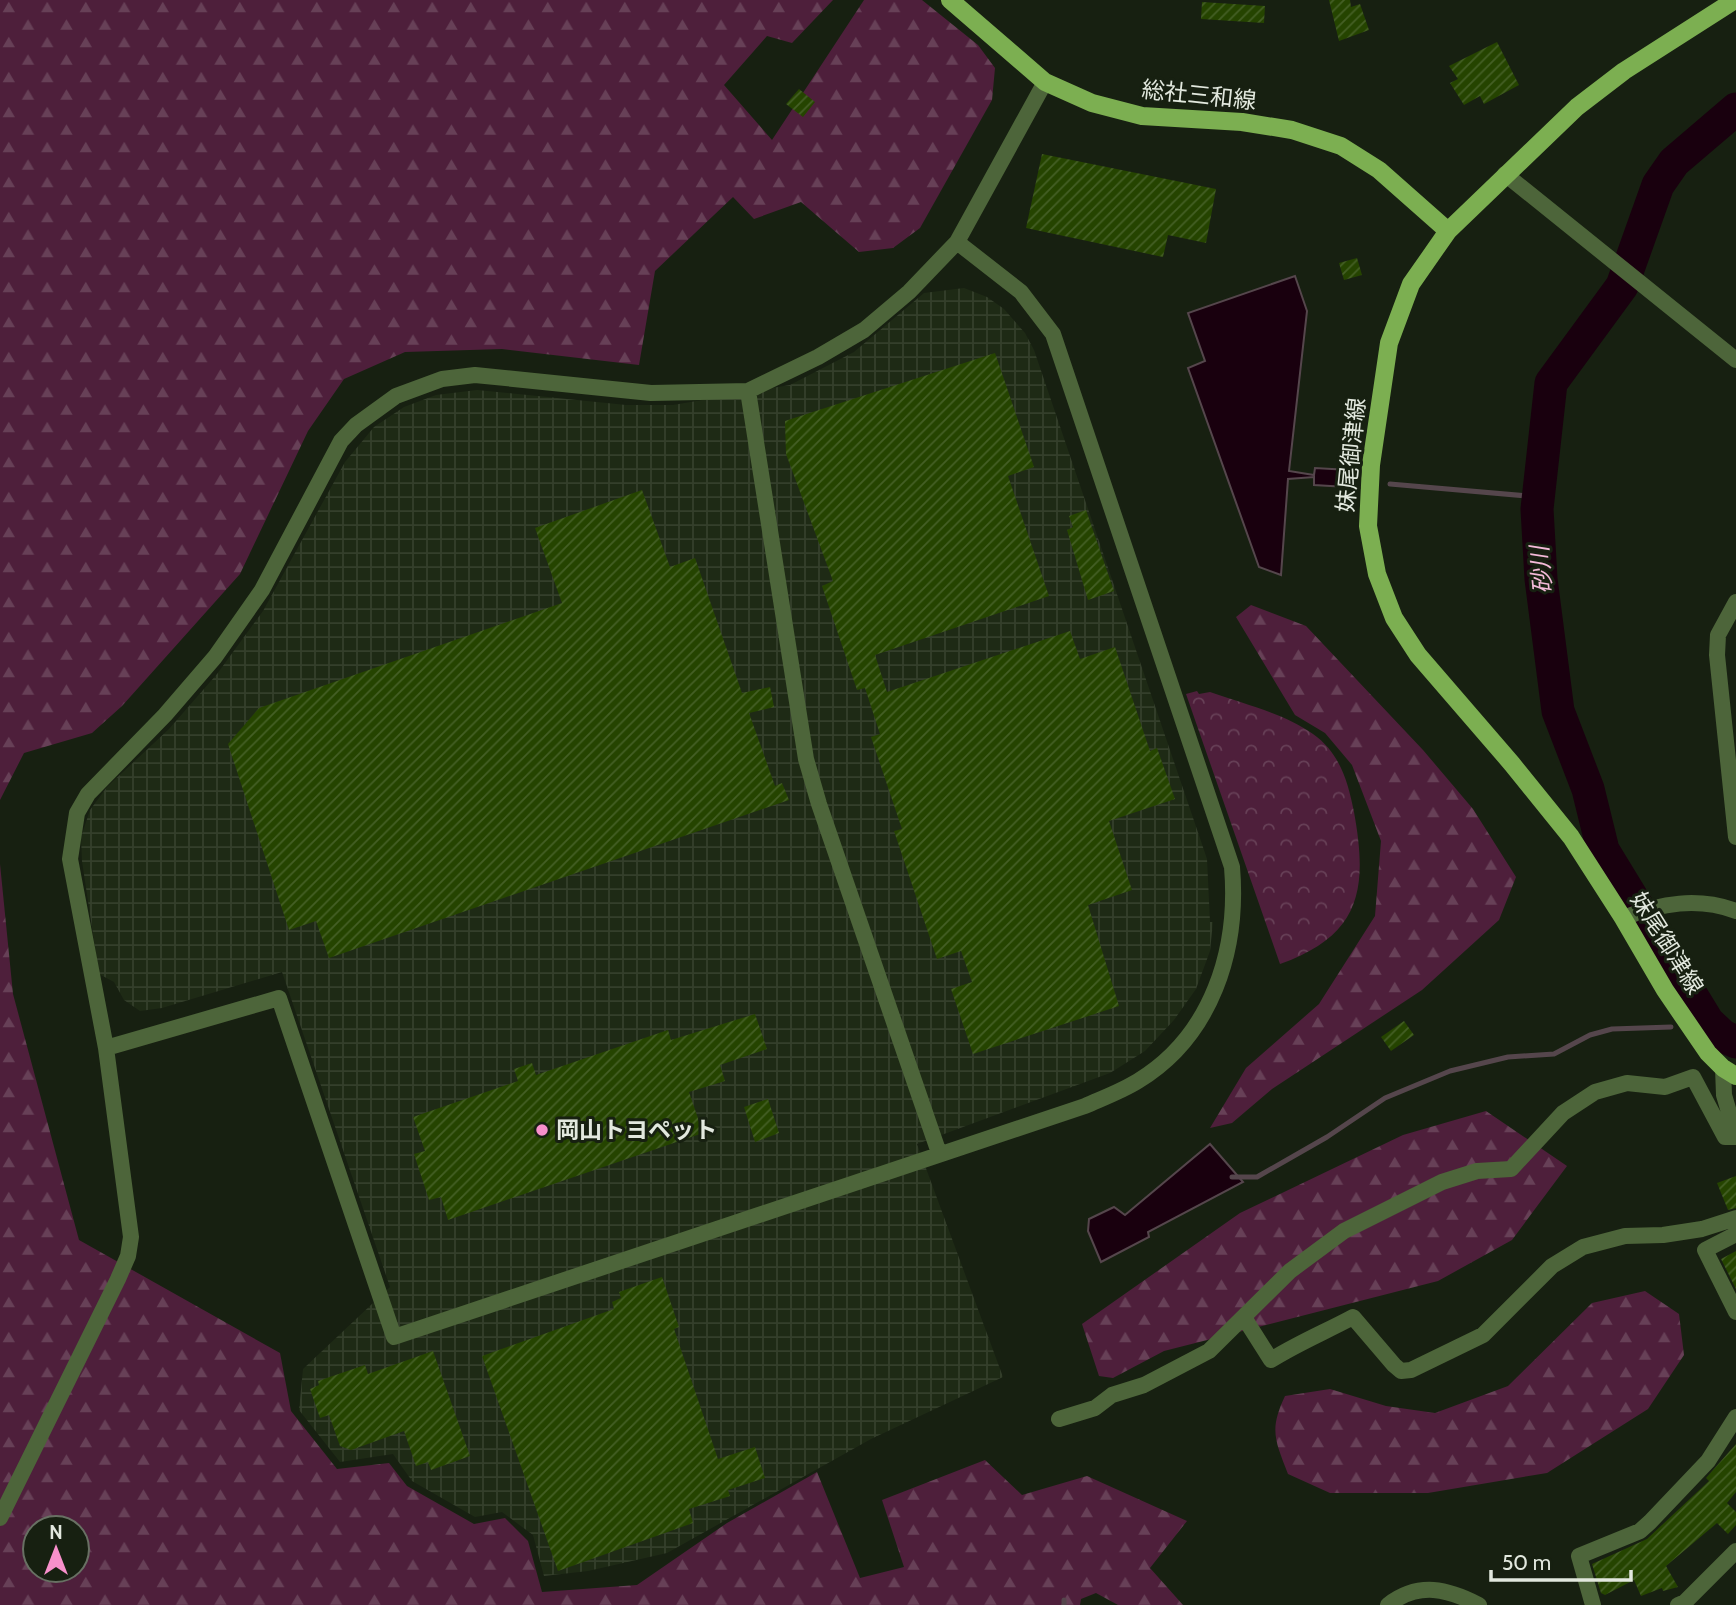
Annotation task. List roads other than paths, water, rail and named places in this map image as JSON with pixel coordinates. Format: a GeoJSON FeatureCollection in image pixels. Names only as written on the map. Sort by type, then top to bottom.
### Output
{"type":"FeatureCollection","features":[{"type":"Feature","properties":{"kind":"main road","name":"総社三和線"},"geometry":{"type":"LineString","coordinates":[[950,0],[1045,82],[1093,103],[1142,116],[1242,122],[1292,130],[1340,146],[1379,170],[1448,231]]}},
{"type":"Feature","properties":{"kind":"main road","name":"妹尾御津線"},"geometry":{"type":"LineString","coordinates":[[1730,1072],[1708,1052],[1665,990],[1635,913],[1418,655],[1394,618],[1377,574],[1368,526],[1370,477],[1389,343],[1411,284],[1448,231],[1577,107],[1624,71],[1735,0]]}},
{"type":"Feature","properties":{"kind":"street"},"geometry":{"type":"LineString","coordinates":[[0,1518],[128,1256],[131,1237],[106,1048],[70,859],[77,813],[88,793],[165,715],[215,657],[262,590],[336,450],[356,425],[396,397],[421,385],[475,375],[601,390],[651,393],[748,391],[818,357],[864,330],[909,292],[957,242],[1045,82]]}},
{"type":"Feature","properties":{"kind":"street"},"geometry":{"type":"LineString","coordinates":[[1505,174],[1620,270],[1736,360]]}},
{"type":"Feature","properties":{"kind":"street"},"geometry":{"type":"LineString","coordinates":[[106,1048],[279,998],[394,1337],[1085,1106],[1138,1082],[1158,1067],[1186,1038],[1210,1002],[1226,963],[1234,915],[1232,867],[1226,841],[1053,334],[1021,292],[957,242]]}},
{"type":"Feature","properties":{"kind":"street"},"geometry":{"type":"LineString","coordinates":[[748,391],[806,759],[939,1153]]}},
{"type":"Feature","properties":{"kind":"street"},"geometry":{"type":"LineString","coordinates":[[1736,602],[1718,635],[1717,654],[1736,837]]}},
{"type":"Feature","properties":{"kind":"street"},"geometry":{"type":"LineString","coordinates":[[1635,913],[1700,901],[1736,911]]}},
{"type":"Feature","properties":{"kind":"street"},"geometry":{"type":"LineString","coordinates":[[1059,1419],[1094,1408],[1112,1395],[1174,1371],[1209,1351],[1245,1319],[1290,1271],[1344,1231],[1442,1182],[1477,1171],[1511,1169],[1563,1113],[1595,1092],[1627,1083],[1665,1087],[1693,1077],[1725,1137],[1736,1136],[1724,1095],[1730,1072]]}},
{"type":"Feature","properties":{"kind":"street"},"geometry":{"type":"LineString","coordinates":[[1245,1319],[1271,1360],[1307,1337],[1322,1334],[1353,1317],[1394,1365],[1401,1371],[1411,1370],[1483,1335],[1552,1266],[1583,1247],[1625,1236],[1663,1235],[1702,1229],[1736,1218]]}},
{"type":"Feature","properties":{"kind":"street"},"geometry":{"type":"LineString","coordinates":[[1736,1234],[1705,1250],[1736,1312]]}},
{"type":"Feature","properties":{"kind":"street"},"geometry":{"type":"LineString","coordinates":[[1594,1605],[1579,1556],[1640,1531],[1708,1461],[1736,1418]]}},
{"type":"Feature","properties":{"kind":"street"},"geometry":{"type":"LineString","coordinates":[[1678,1605],[1685,1602],[1736,1550]]}},
{"type":"Feature","properties":{"kind":"street"},"geometry":{"type":"LineString","coordinates":[[1388,1605],[1413,1591],[1438,1588],[1479,1605]]}},
{"type":"Feature","properties":{"kind":"waterway","name":"砂川"},"geometry":{"type":"LineString","coordinates":[[1736,109],[1674,162],[1658,185],[1622,286],[1551,383],[1537,509],[1541,579],[1558,711],[1588,789],[1603,850],[1708,1022],[1723,1036],[1736,1042]]}},
{"type":"Feature","properties":{"kind":"waterway"},"geometry":{"type":"LineString","coordinates":[[1390,484],[1539,497]]}},
{"type":"Feature","properties":{"kind":"waterway","name":"砂川"},"geometry":{"type":"LineString","coordinates":[[1702,1023],[1708,1022]]}},
{"type":"Feature","properties":{"kind":"waterway"},"geometry":{"type":"LineString","coordinates":[[1232,1177],[1257,1177],[1327,1137],[1385,1098],[1450,1071],[1508,1057],[1554,1054],[1590,1035],[1612,1029],[1671,1027]]}},
{"type":"Feature","properties":{"kind":"waterway"},"geometry":{"type":"LineString","coordinates":[[1064,1600],[1064,1605]]}},
{"type":"Feature","properties":{"kind":"place","name":"岡山トヨペット"},"geometry":{"type":"Point","coordinates":[542,1130]}}]}
